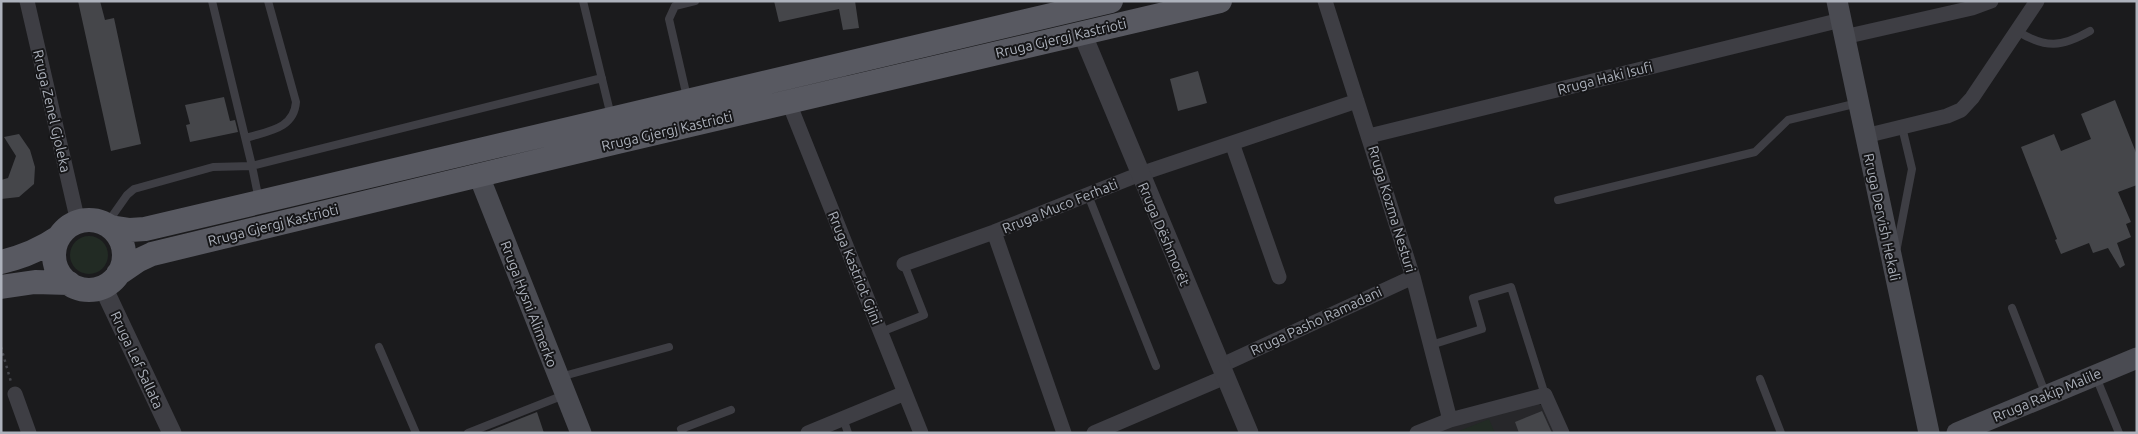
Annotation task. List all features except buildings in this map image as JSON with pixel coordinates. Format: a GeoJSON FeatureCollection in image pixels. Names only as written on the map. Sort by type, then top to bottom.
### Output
{"type":"FeatureCollection","features":[{"type":"Feature","properties":{"kind":"main road","name":"Rruga Gjergj Kastrioti"},"geometry":{"type":"LineString","coordinates":[[108,226],[130,230],[146,229],[688,101],[1056,7],[1111,1]]}},
{"type":"Feature","properties":{"kind":"main road","name":"Rruga Gjergj Kastrioti"},"geometry":{"type":"LineString","coordinates":[[111,280],[137,261],[152,254],[1220,1]]}},
{"type":"Feature","properties":{"kind":"main road","name":"Rruga Dervish Hekali"},"geometry":{"type":"LineString","coordinates":[[1840,19],[1929,433]]}},
{"type":"Feature","properties":{"kind":"main road","name":"Rruga Hysni Alimerko"},"geometry":{"type":"LineString","coordinates":[[479,176],[581,433]]}},
{"type":"Feature","properties":{"kind":"main road"},"geometry":{"type":"LineString","coordinates":[[1,262],[28,255],[59,237],[67,227],[89,220],[108,226],[118,234],[124,254],[123,264],[111,280],[89,290],[69,283],[34,282],[1,287]]}},
{"type":"Feature","properties":{"kind":"main road"},"geometry":{"type":"LineString","coordinates":[[59,237],[54,253],[55,262],[58,270],[69,283]]}},
{"type":"Feature","properties":{"kind":"main road","name":"Rruga Rakip Malile"},"geometry":{"type":"LineString","coordinates":[[1957,433],[2137,358]]}},
{"type":"Feature","properties":{"kind":"street","name":"Rruga Zenel Gjoleka"},"geometry":{"type":"LineString","coordinates":[[27,1],[78,222]]}},
{"type":"Feature","properties":{"kind":"street","name":"Rruga Kozma Nesturi"},"geometry":{"type":"LineString","coordinates":[[1325,1],[1413,277],[1450,420]]}},
{"type":"Feature","properties":{"kind":"street","name":"Rruga Haki Isufi"},"geometry":{"type":"LineString","coordinates":[[1369,136],[1840,19],[1972,8],[1991,1]]}},
{"type":"Feature","properties":{"kind":"street"},"geometry":{"type":"LineString","coordinates":[[1865,136],[1947,116],[1961,110],[1972,98],[2037,1]]}},
{"type":"Feature","properties":{"kind":"street","name":"Rruga Dëshmorët"},"geometry":{"type":"LineString","coordinates":[[1082,34],[1249,433]]}},
{"type":"Feature","properties":{"kind":"street","name":"Rruga Muco Ferhati"},"geometry":{"type":"LineString","coordinates":[[904,264],[994,232],[1140,174],[1357,101]]}},
{"type":"Feature","properties":{"kind":"street","name":"Rruga Kastriot Gjini"},"geometry":{"type":"LineString","coordinates":[[789,103],[921,433]]}},
{"type":"Feature","properties":{"kind":"street"},"geometry":{"type":"LineString","coordinates":[[1232,143],[1279,278]]}},
{"type":"Feature","properties":{"kind":"street"},"geometry":{"type":"LineString","coordinates":[[994,232],[1064,433]]}},
{"type":"Feature","properties":{"kind":"street","name":"Rruga Pasho Ramadani"},"geometry":{"type":"LineString","coordinates":[[1094,433],[1413,277]]}},
{"type":"Feature","properties":{"kind":"street","name":"Rruga Lef Sallata"},"geometry":{"type":"LineString","coordinates":[[111,280],[172,433]]}},
{"type":"Feature","properties":{"kind":"street"},"geometry":{"type":"LineString","coordinates":[[808,433],[846,426],[905,393]]}},
{"type":"Feature","properties":{"kind":"street"},"geometry":{"type":"LineString","coordinates":[[15,394],[28,433]]}},
{"type":"Feature","properties":{"kind":"street"},"geometry":{"type":"LineString","coordinates":[[1417,433],[1450,420],[1545,395],[1562,433]]}},
{"type":"Feature","properties":{"kind":"lane"},"geometry":{"type":"LineString","coordinates":[[212,1],[246,138],[259,202]]}},
{"type":"Feature","properties":{"kind":"lane"},"geometry":{"type":"LineString","coordinates":[[246,138],[282,126],[291,119],[295,111],[296,102],[268,1]]}},
{"type":"Feature","properties":{"kind":"lane"},"geometry":{"type":"LineString","coordinates":[[583,1],[611,118]]}},
{"type":"Feature","properties":{"kind":"lane"},"geometry":{"type":"LineString","coordinates":[[688,101],[669,19],[675,6],[695,1]]}},
{"type":"Feature","properties":{"kind":"lane"},"geometry":{"type":"LineString","coordinates":[[2017,30],[2032,40],[2044,44],[2072,41],[2090,31]]}},
{"type":"Feature","properties":{"kind":"lane"},"geometry":{"type":"LineString","coordinates":[[108,226],[127,195],[134,189],[214,167],[225,165],[252,166],[602,78]]}},
{"type":"Feature","properties":{"kind":"lane"},"geometry":{"type":"LineString","coordinates":[[1558,200],[1755,152],[1788,120],[1858,103]]}},
{"type":"Feature","properties":{"kind":"lane"},"geometry":{"type":"LineString","coordinates":[[1893,266],[1912,169],[1902,127]]}},
{"type":"Feature","properties":{"kind":"lane"},"geometry":{"type":"LineString","coordinates":[[1088,195],[1156,366]]}},
{"type":"Feature","properties":{"kind":"lane"},"geometry":{"type":"LineString","coordinates":[[881,332],[924,316],[904,264]]}},
{"type":"Feature","properties":{"kind":"lane"},"geometry":{"type":"LineString","coordinates":[[1431,345],[1482,329],[1473,298],[1511,287],[1545,395]]}},
{"type":"Feature","properties":{"kind":"lane"},"geometry":{"type":"LineString","coordinates":[[2012,308],[2046,395]]}},
{"type":"Feature","properties":{"kind":"lane"},"geometry":{"type":"LineString","coordinates":[[379,347],[416,433]]}},
{"type":"Feature","properties":{"kind":"lane"},"geometry":{"type":"LineString","coordinates":[[468,433],[561,386],[669,347]]}},
{"type":"Feature","properties":{"kind":"lane"},"geometry":{"type":"LineString","coordinates":[[2095,375],[2119,433]]}},
{"type":"Feature","properties":{"kind":"lane"},"geometry":{"type":"LineString","coordinates":[[1760,379],[1781,433]]}},
{"type":"Feature","properties":{"kind":"lane"},"geometry":{"type":"LineString","coordinates":[[682,433],[681,429],[731,410]]}},
{"type":"Feature","properties":{"kind":"path"},"geometry":{"type":"LineString","coordinates":[[1,347],[15,394]]}},
{"type":"Feature","properties":{"kind":"shaded area"},"geometry":{"type":"Polygon","coordinates":[[[89,236],[103,241],[108,255],[103,269],[89,274],[75,269],[70,255],[75,241],[89,236]]]}},
{"type":"Feature","properties":{"kind":"shaded area"},"geometry":{"type":"Polygon","coordinates":[[[1537,403],[1545,407],[1557,433],[1435,433],[1452,426],[1537,403]]]}},
{"type":"Feature","properties":{"kind":"shaded area"},"geometry":{"type":"Polygon","coordinates":[[[1489,419],[1495,433],[1454,433],[1489,419]]]}}]}
